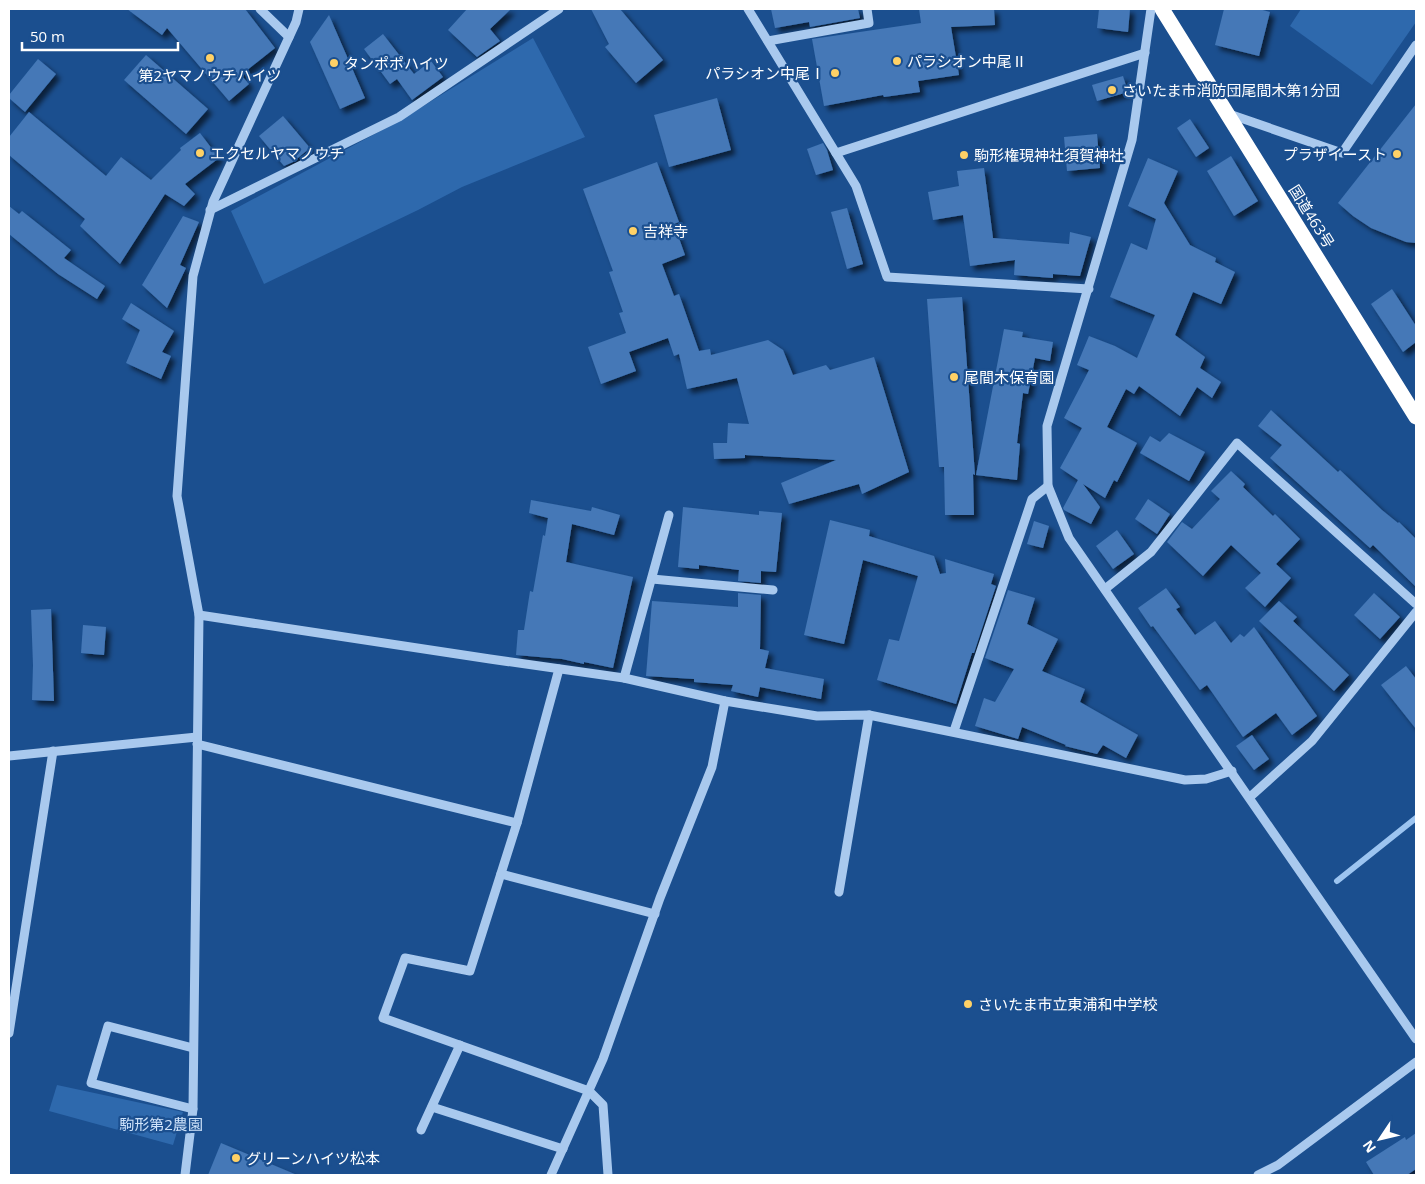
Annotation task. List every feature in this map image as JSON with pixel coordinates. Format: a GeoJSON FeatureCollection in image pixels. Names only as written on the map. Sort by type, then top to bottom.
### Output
{"type":"FeatureCollection","features":[{"type":"Feature","properties":{"kind":"highway","name":"国道463号"},"geometry":{"type":"LineString","coordinates":[[1161,10],[1228,114],[1416,417]]}},
{"type":"Feature","properties":{"kind":"street"},"geometry":{"type":"LineString","coordinates":[[260,9],[289,38]]}},
{"type":"Feature","properties":{"kind":"street"},"geometry":{"type":"LineString","coordinates":[[185,1175],[193,1109],[199,615],[177,496],[193,276],[216,194],[289,38],[299,9]]}},
{"type":"Feature","properties":{"kind":"street"},"geometry":{"type":"LineString","coordinates":[[541,9],[549,17]]}},
{"type":"Feature","properties":{"kind":"street"},"geometry":{"type":"LineString","coordinates":[[210,210],[399,117],[559,9]]}},
{"type":"Feature","properties":{"kind":"street"},"geometry":{"type":"LineString","coordinates":[[748,9],[856,186],[887,276],[1088,289]]}},
{"type":"Feature","properties":{"kind":"street"},"geometry":{"type":"LineString","coordinates":[[768,41],[869,23],[867,9]]}},
{"type":"Feature","properties":{"kind":"street"},"geometry":{"type":"LineString","coordinates":[[1161,10],[1145,53],[1132,140],[1047,426],[1048,486],[1069,538],[1416,1039]]}},
{"type":"Feature","properties":{"kind":"street"},"geometry":{"type":"LineString","coordinates":[[1228,114],[1342,152],[1416,45]]}},
{"type":"Feature","properties":{"kind":"street"},"geometry":{"type":"LineString","coordinates":[[836,153],[1145,53]]}},
{"type":"Feature","properties":{"kind":"street"},"geometry":{"type":"LineString","coordinates":[[1105,589],[1151,552],[1237,443],[1416,604]]}},
{"type":"Feature","properties":{"kind":"street"},"geometry":{"type":"LineString","coordinates":[[954,731],[1032,499],[1048,486]]}},
{"type":"Feature","properties":{"kind":"street"},"geometry":{"type":"LineString","coordinates":[[624,678],[669,515]]}},
{"type":"Feature","properties":{"kind":"street"},"geometry":{"type":"LineString","coordinates":[[652,579],[774,590]]}},
{"type":"Feature","properties":{"kind":"street"},"geometry":{"type":"LineString","coordinates":[[1250,797],[1312,741],[1416,612]]}},
{"type":"Feature","properties":{"kind":"street"},"geometry":{"type":"LineString","coordinates":[[199,615],[624,678],[725,701],[817,716],[869,715],[954,731],[1184,780],[1206,779],[1232,771]]}},
{"type":"Feature","properties":{"kind":"street"},"geometry":{"type":"LineString","coordinates":[[559,669],[517,823],[470,971],[405,958],[383,1018],[589,1091],[603,1106],[608,1175]]}},
{"type":"Feature","properties":{"kind":"street"},"geometry":{"type":"LineString","coordinates":[[551,1175],[603,1059],[655,914],[712,767],[725,701]]}},
{"type":"Feature","properties":{"kind":"street"},"geometry":{"type":"LineString","coordinates":[[839,892],[869,715]]}},
{"type":"Feature","properties":{"kind":"street"},"geometry":{"type":"LineString","coordinates":[[9,756],[197,740],[517,823]]}},
{"type":"Feature","properties":{"kind":"street"},"geometry":{"type":"LineString","coordinates":[[9,1033],[53,751]]}},
{"type":"Feature","properties":{"kind":"street"},"geometry":{"type":"LineString","coordinates":[[501,874],[655,914]]}},
{"type":"Feature","properties":{"kind":"street"},"geometry":{"type":"LineString","coordinates":[[193,1109],[91,1083],[108,1026],[194,1048]]}},
{"type":"Feature","properties":{"kind":"street"},"geometry":{"type":"LineString","coordinates":[[420,1130],[460,1045]]}},
{"type":"Feature","properties":{"kind":"street"},"geometry":{"type":"LineString","coordinates":[[1258,1175],[1278,1165],[1416,1062]]}},
{"type":"Feature","properties":{"kind":"street"},"geometry":{"type":"LineString","coordinates":[[432,1107],[563,1149]]}},
{"type":"Feature","properties":{"kind":"green space"},"geometry":{"type":"Polygon","coordinates":[[[1301,9],[1416,9],[1416,22],[1372,85],[1290,26],[1301,9]]]}},
{"type":"Feature","properties":{"kind":"green space"},"geometry":{"type":"Polygon","coordinates":[[[533,38],[585,137],[462,187],[264,284],[231,211],[399,121],[533,38]]]}},
{"type":"Feature","properties":{"kind":"green space","name":"駒形第2農園"},"geometry":{"type":"Polygon","coordinates":[[[57,1085],[183,1112],[173,1145],[49,1111],[57,1085]]]}},
{"type":"Feature","properties":{"kind":"building"},"geometry":{"type":"Polygon","coordinates":[[[127,9],[245,9],[275,48],[241,75],[249,84],[229,101],[167,28],[162,35],[127,9]]]}},
{"type":"Feature","properties":{"kind":"building"},"geometry":{"type":"Polygon","coordinates":[[[467,9],[511,9],[490,29],[500,41],[477,57],[448,30],[467,9]]]}},
{"type":"Feature","properties":{"kind":"building"},"geometry":{"type":"Polygon","coordinates":[[[591,9],[620,9],[663,60],[636,83],[605,47],[609,44],[591,9]]]}},
{"type":"Feature","properties":{"kind":"building"},"geometry":{"type":"Polygon","coordinates":[[[771,9],[858,9],[860,18],[810,27],[809,22],[775,28],[771,9]]]}},
{"type":"Feature","properties":{"kind":"building"},"geometry":{"type":"Polygon","coordinates":[[[919,9],[994,9],[995,25],[951,27],[959,75],[918,81],[920,92],[884,97],[883,95],[824,106],[812,39],[921,23],[919,9]]]}},
{"type":"Feature","properties":{"kind":"building"},"geometry":{"type":"Polygon","coordinates":[[[1099,9],[1130,9],[1128,32],[1097,28],[1099,9]]]}},
{"type":"Feature","properties":{"kind":"building"},"geometry":{"type":"Polygon","coordinates":[[[1224,9],[1259,9],[1270,12],[1259,56],[1215,45],[1224,9]]]}},
{"type":"Feature","properties":{"kind":"building","name":"タンポポハイツ"},"geometry":{"type":"Polygon","coordinates":[[[329,15],[365,98],[340,109],[310,42],[329,15]]]}},
{"type":"Feature","properties":{"kind":"building"},"geometry":{"type":"Polygon","coordinates":[[[383,34],[414,74],[431,61],[443,77],[412,100],[397,79],[390,84],[364,49],[383,34]]]}},
{"type":"Feature","properties":{"kind":"building"},"geometry":{"type":"Polygon","coordinates":[[[146,55],[208,109],[186,134],[124,80],[146,55]]]}},
{"type":"Feature","properties":{"kind":"building"},"geometry":{"type":"Polygon","coordinates":[[[38,59],[56,74],[25,112],[9,98],[9,95],[38,59]]]}},
{"type":"Feature","properties":{"kind":"building"},"geometry":{"type":"Polygon","coordinates":[[[1123,76],[1128,92],[1097,101],[1092,85],[1123,76]]]}},
{"type":"Feature","properties":{"kind":"building"},"geometry":{"type":"Polygon","coordinates":[[[717,98],[731,150],[669,167],[654,115],[717,98]]]}},
{"type":"Feature","properties":{"kind":"building","name":"プラザイースト"},"geometry":{"type":"Polygon","coordinates":[[[1416,104],[1416,243],[1406,242],[1371,228],[1338,203],[1416,104]]]}},
{"type":"Feature","properties":{"kind":"building"},"geometry":{"type":"Polygon","coordinates":[[[29,112],[106,176],[121,157],[151,180],[181,150],[180,148],[200,133],[219,158],[185,184],[195,194],[184,206],[165,194],[120,264],[80,226],[85,219],[9,155],[9,137],[29,112]]]}},
{"type":"Feature","properties":{"kind":"building"},"geometry":{"type":"Polygon","coordinates":[[[283,116],[310,148],[293,162],[284,166],[259,136],[283,116]]]}},
{"type":"Feature","properties":{"kind":"building"},"geometry":{"type":"Polygon","coordinates":[[[1190,119],[1209,148],[1196,157],[1177,128],[1190,119]]]}},
{"type":"Feature","properties":{"kind":"building"},"geometry":{"type":"Polygon","coordinates":[[[1097,134],[1100,168],[1067,171],[1064,137],[1097,134]]]}},
{"type":"Feature","properties":{"kind":"building"},"geometry":{"type":"Polygon","coordinates":[[[823,143],[833,170],[816,175],[807,149],[823,143]]]}},
{"type":"Feature","properties":{"kind":"building"},"geometry":{"type":"Polygon","coordinates":[[[1231,156],[1258,201],[1234,216],[1207,171],[1231,156]]]}},
{"type":"Feature","properties":{"kind":"building"},"geometry":{"type":"Polygon","coordinates":[[[1148,158],[1178,171],[1164,203],[1190,245],[1216,258],[1215,262],[1235,272],[1221,304],[1193,292],[1175,335],[1205,357],[1200,368],[1221,382],[1212,398],[1197,387],[1180,416],[1139,386],[1134,394],[1126,389],[1107,427],[1137,443],[1117,482],[1114,480],[1105,498],[1083,484],[1100,507],[1091,524],[1063,508],[1078,480],[1060,468],[1082,428],[1064,418],[1089,370],[1077,365],[1089,336],[1115,346],[1137,358],[1155,315],[1110,297],[1131,243],[1147,250],[1156,219],[1128,206],[1148,158]]]}},
{"type":"Feature","properties":{"kind":"building"},"geometry":{"type":"Polygon","coordinates":[[[657,162],[679,222],[674,224],[685,255],[662,264],[674,296],[679,294],[699,351],[710,349],[711,355],[768,340],[783,350],[793,375],[826,365],[830,370],[874,357],[909,472],[862,494],[859,484],[789,504],[781,483],[836,460],[745,455],[745,458],[714,459],[713,443],[727,443],[728,423],[749,424],[737,378],[687,389],[679,354],[674,356],[668,338],[629,352],[636,371],[601,384],[588,347],[626,333],[619,313],[623,312],[609,272],[613,271],[583,189],[657,162]]]}},
{"type":"Feature","properties":{"kind":"building"},"geometry":{"type":"Polygon","coordinates":[[[984,168],[993,238],[1069,244],[1070,232],[1091,237],[1080,276],[1053,274],[1053,278],[1014,275],[1015,260],[970,266],[963,215],[933,220],[928,192],[959,186],[957,171],[984,168]]]}},
{"type":"Feature","properties":{"kind":"building"},"geometry":{"type":"Polygon","coordinates":[[[9,206],[19,214],[22,211],[71,250],[64,258],[105,286],[97,299],[58,274],[9,234],[9,206]]]}},
{"type":"Feature","properties":{"kind":"building"},"geometry":{"type":"Polygon","coordinates":[[[847,208],[863,264],[847,269],[831,212],[847,208]]]}},
{"type":"Feature","properties":{"kind":"building"},"geometry":{"type":"Polygon","coordinates":[[[183,216],[199,222],[180,265],[186,268],[167,308],[142,285],[183,216]]]}},
{"type":"Feature","properties":{"kind":"building"},"geometry":{"type":"Polygon","coordinates":[[[1392,289],[1416,326],[1416,342],[1403,352],[1371,304],[1392,289]]]}},
{"type":"Feature","properties":{"kind":"building"},"geometry":{"type":"Polygon","coordinates":[[[962,297],[975,475],[973,474],[974,515],[945,515],[944,467],[939,467],[927,299],[962,297]]]}},
{"type":"Feature","properties":{"kind":"building"},"geometry":{"type":"Polygon","coordinates":[[[131,303],[174,331],[162,352],[171,356],[161,379],[126,363],[140,330],[122,319],[131,303]]]}},
{"type":"Feature","properties":{"kind":"building"},"geometry":{"type":"Polygon","coordinates":[[[1004,329],[1023,332],[1022,337],[1053,342],[1050,361],[1035,358],[1028,394],[1023,393],[1017,443],[1020,444],[1017,480],[976,475],[1004,329]]]}},
{"type":"Feature","properties":{"kind":"building"},"geometry":{"type":"Polygon","coordinates":[[[1271,410],[1338,472],[1340,470],[1416,539],[1416,587],[1373,545],[1370,548],[1270,458],[1282,445],[1258,426],[1271,410]]]}},
{"type":"Feature","properties":{"kind":"building"},"geometry":{"type":"Polygon","coordinates":[[[1169,433],[1205,452],[1189,481],[1140,453],[1150,436],[1160,442],[1169,433]]]}},
{"type":"Feature","properties":{"kind":"building"},"geometry":{"type":"Polygon","coordinates":[[[1231,471],[1245,484],[1243,487],[1273,516],[1275,514],[1300,539],[1276,564],[1291,578],[1265,607],[1245,588],[1261,573],[1231,545],[1203,576],[1167,542],[1182,522],[1192,529],[1220,499],[1211,491],[1231,471]]]}},
{"type":"Feature","properties":{"kind":"building"},"geometry":{"type":"Polygon","coordinates":[[[1148,499],[1170,514],[1157,534],[1135,519],[1148,499]]]}},
{"type":"Feature","properties":{"kind":"building"},"geometry":{"type":"Polygon","coordinates":[[[531,500],[591,511],[592,507],[620,515],[614,535],[572,524],[566,562],[633,577],[613,668],[562,659],[516,655],[518,630],[524,630],[530,591],[533,592],[543,535],[545,536],[548,518],[529,513],[531,500]]]}},
{"type":"Feature","properties":{"kind":"building"},"geometry":{"type":"Polygon","coordinates":[[[683,507],[759,515],[759,511],[782,513],[776,572],[761,571],[761,583],[738,581],[739,570],[699,565],[699,569],[678,567],[683,507]]]}},
{"type":"Feature","properties":{"kind":"building"},"geometry":{"type":"Polygon","coordinates":[[[830,520],[870,530],[869,536],[934,556],[940,574],[946,573],[945,559],[994,574],[991,584],[996,586],[956,704],[877,680],[889,639],[899,641],[918,576],[863,560],[844,644],[804,635],[830,520]]]}},
{"type":"Feature","properties":{"kind":"building"},"geometry":{"type":"Polygon","coordinates":[[[1034,521],[1049,526],[1043,548],[1027,544],[1034,521]]]}},
{"type":"Feature","properties":{"kind":"building"},"geometry":{"type":"Polygon","coordinates":[[[1117,530],[1134,554],[1113,569],[1096,546],[1117,530]]]}},
{"type":"Feature","properties":{"kind":"building"},"geometry":{"type":"Polygon","coordinates":[[[1166,588],[1180,607],[1176,609],[1195,635],[1215,621],[1231,643],[1240,634],[1244,637],[1254,627],[1317,716],[1292,735],[1276,713],[1243,737],[1207,685],[1200,690],[1138,608],[1166,588]]]}},
{"type":"Feature","properties":{"kind":"building"},"geometry":{"type":"Polygon","coordinates":[[[1008,590],[1035,598],[1027,624],[1058,639],[1042,671],[1085,689],[1080,702],[1138,735],[1126,758],[1103,745],[1097,754],[1065,746],[1022,727],[1018,739],[975,726],[984,698],[995,702],[1014,669],[985,658],[1008,590]]]}},
{"type":"Feature","properties":{"kind":"building"},"geometry":{"type":"Polygon","coordinates":[[[738,593],[761,595],[760,649],[769,651],[765,668],[824,679],[821,699],[760,687],[758,697],[731,691],[733,685],[694,682],[694,679],[646,676],[652,601],[738,607],[738,593]]]}},
{"type":"Feature","properties":{"kind":"building"},"geometry":{"type":"Polygon","coordinates":[[[1374,593],[1400,617],[1380,639],[1354,615],[1374,593]]]}},
{"type":"Feature","properties":{"kind":"building"},"geometry":{"type":"Polygon","coordinates":[[[1279,601],[1297,617],[1293,621],[1349,675],[1334,691],[1259,621],[1279,601]]]}},
{"type":"Feature","properties":{"kind":"building"},"geometry":{"type":"Polygon","coordinates":[[[51,609],[54,701],[32,700],[31,610],[51,609]]]}},
{"type":"Feature","properties":{"kind":"building"},"geometry":{"type":"Polygon","coordinates":[[[83,625],[106,627],[104,655],[81,653],[83,625]]]}},
{"type":"Feature","properties":{"kind":"building"},"geometry":{"type":"Polygon","coordinates":[[[1406,666],[1416,679],[1416,729],[1381,685],[1406,666]]]}},
{"type":"Feature","properties":{"kind":"building"},"geometry":{"type":"Polygon","coordinates":[[[1252,735],[1269,759],[1254,770],[1236,746],[1252,735]]]}},
{"type":"Feature","properties":{"kind":"building"},"geometry":{"type":"Polygon","coordinates":[[[1416,1133],[1416,1169],[1407,1175],[1374,1175],[1366,1162],[1405,1137],[1406,1140],[1416,1133]]]}},
{"type":"Feature","properties":{"kind":"building","name":"グリーンハイツ松本"},"geometry":{"type":"Polygon","coordinates":[[[221,1143],[297,1175],[208,1175],[221,1143]]]}},
{"type":"Feature","properties":{"kind":"waterway"},"geometry":{"type":"LineString","coordinates":[[1337,881],[1416,818]]}},
{"type":"Feature","properties":{"kind":"place","name":"第2ヤマノウチハイツ"},"geometry":{"type":"Point","coordinates":[210,58]}},
{"type":"Feature","properties":{"kind":"place","name":"パラシオン中尾Ⅱ"},"geometry":{"type":"Point","coordinates":[897,61]}},
{"type":"Feature","properties":{"kind":"place","name":"タンポポハイツ"},"geometry":{"type":"Point","coordinates":[334,63]}},
{"type":"Feature","properties":{"kind":"place","name":"パラシオン中尾Ⅰ"},"geometry":{"type":"Point","coordinates":[835,73]}},
{"type":"Feature","properties":{"kind":"place","name":"さいたま市消防団尾間木第1分団"},"geometry":{"type":"Point","coordinates":[1112,90]}},
{"type":"Feature","properties":{"kind":"place","name":"エクセルヤマノウチ"},"geometry":{"type":"Point","coordinates":[200,153]}},
{"type":"Feature","properties":{"kind":"place","name":"プラザイースト"},"geometry":{"type":"Point","coordinates":[1397,154]}},
{"type":"Feature","properties":{"kind":"place","name":"駒形権現神社須賀神社"},"geometry":{"type":"Point","coordinates":[964,155]}},
{"type":"Feature","properties":{"kind":"place","name":"吉祥寺"},"geometry":{"type":"Point","coordinates":[633,231]}},
{"type":"Feature","properties":{"kind":"place","name":"尾間木保育園"},"geometry":{"type":"Point","coordinates":[954,377]}},
{"type":"Feature","properties":{"kind":"place","name":"さいたま市立東浦和中学校"},"geometry":{"type":"Point","coordinates":[968,1004]}},
{"type":"Feature","properties":{"kind":"place","name":"グリーンハイツ松本"},"geometry":{"type":"Point","coordinates":[236,1158]}}]}
